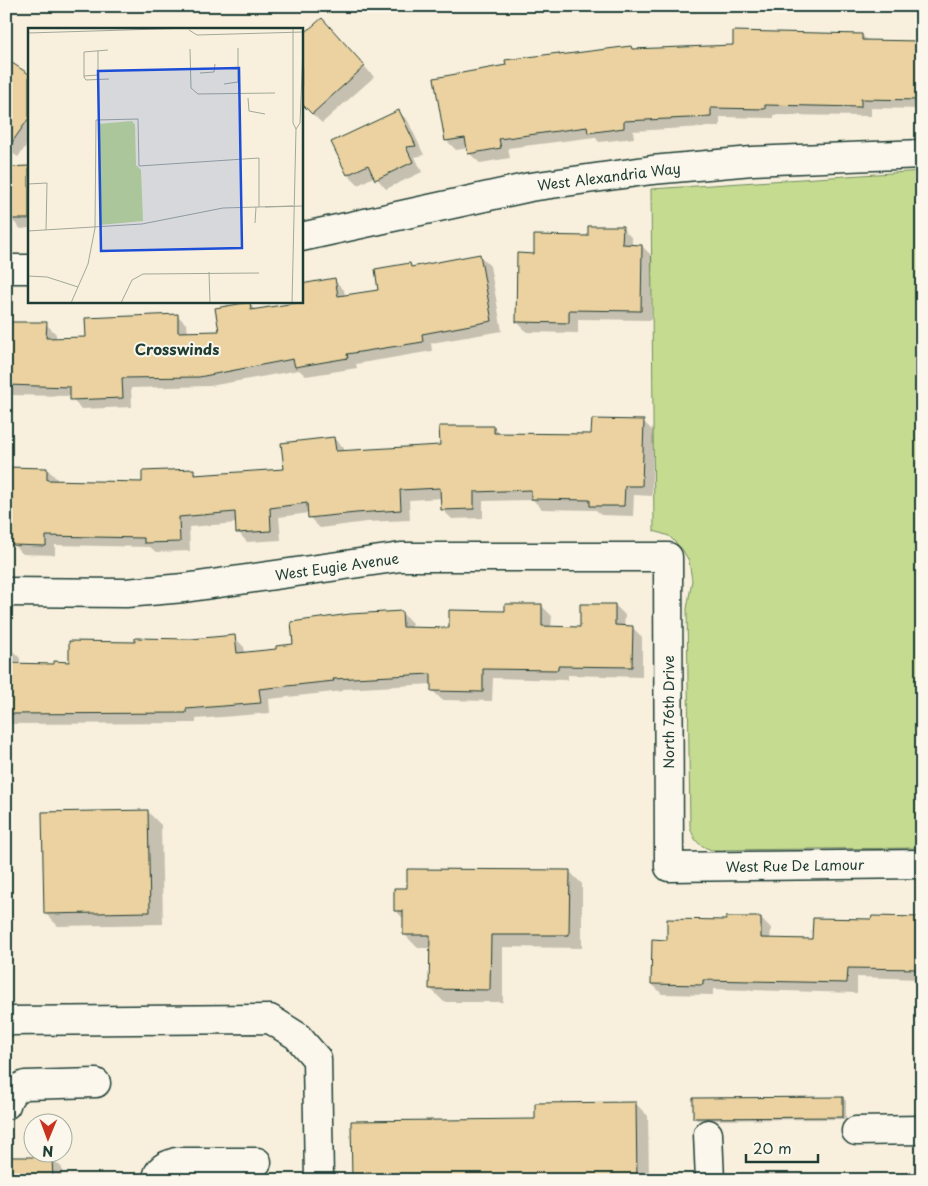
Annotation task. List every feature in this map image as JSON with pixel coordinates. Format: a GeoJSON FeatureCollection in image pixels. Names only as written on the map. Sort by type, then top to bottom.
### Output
{"type":"FeatureCollection","features":[{"type":"Feature","properties":{"kind":"street","name":"West Alexandria Way"},"geometry":{"type":"LineString","coordinates":[[302,237],[530,187],[643,171],[752,161],[922,154]]}},
{"type":"Feature","properties":{"kind":"street"},"geometry":{"type":"LineString","coordinates":[[6,269],[28,269]]}},
{"type":"Feature","properties":{"kind":"street","name":"West Eugie Avenue"},"geometry":{"type":"LineString","coordinates":[[6,592],[126,593],[184,588],[401,558],[668,557]]}},
{"type":"Feature","properties":{"kind":"street","name":"North 76th Drive"},"geometry":{"type":"LineString","coordinates":[[668,557],[669,867]]}},
{"type":"Feature","properties":{"kind":"street","name":"West Rue De Lamour"},"geometry":{"type":"LineString","coordinates":[[669,867],[922,864]]}},
{"type":"Feature","properties":{"kind":"street"},"geometry":{"type":"LineString","coordinates":[[6,1021],[270,1019],[297,1036],[317,1059],[319,1180]]}},
{"type":"Feature","properties":{"kind":"street"},"geometry":{"type":"LineString","coordinates":[[6,1105],[14,1090],[25,1085],[96,1083]]}},
{"type":"Feature","properties":{"kind":"street"},"geometry":{"type":"LineString","coordinates":[[856,1131],[922,1130]]}},
{"type":"Feature","properties":{"kind":"street"},"geometry":{"type":"LineString","coordinates":[[708,1134],[710,1180]]}},
{"type":"Feature","properties":{"kind":"street"},"geometry":{"type":"LineString","coordinates":[[157,1180],[157,1176],[164,1166],[176,1162],[257,1162]]}},
{"type":"Feature","properties":{"kind":"green space"},"geometry":{"type":"Polygon","coordinates":[[[922,171],[922,845],[914,848],[711,850],[702,846],[697,841],[690,826],[687,609],[692,580],[689,561],[682,549],[669,536],[654,531],[651,189],[922,171]]]}},
{"type":"Feature","properties":{"kind":"building"},"geometry":{"type":"Polygon","coordinates":[[[322,18],[365,66],[312,114],[302,104],[302,35],[322,18]]]}},
{"type":"Feature","properties":{"kind":"building"},"geometry":{"type":"Polygon","coordinates":[[[733,31],[862,34],[862,40],[922,41],[922,100],[861,99],[861,107],[765,105],[765,109],[711,108],[711,117],[624,121],[624,128],[588,133],[587,127],[499,139],[501,148],[468,154],[465,138],[445,141],[434,78],[506,65],[505,60],[559,53],[559,55],[631,46],[632,49],[733,45],[733,31]]]}},
{"type":"Feature","properties":{"kind":"building"},"geometry":{"type":"Polygon","coordinates":[[[6,59],[28,73],[28,119],[6,151],[6,59]]]}},
{"type":"Feature","properties":{"kind":"building"},"geometry":{"type":"Polygon","coordinates":[[[399,110],[416,146],[406,147],[413,162],[375,180],[368,165],[347,175],[331,142],[399,110]]]}},
{"type":"Feature","properties":{"kind":"building"},"geometry":{"type":"Polygon","coordinates":[[[28,166],[28,219],[10,219],[9,204],[6,204],[6,167],[28,166]]]}},
{"type":"Feature","properties":{"kind":"building"},"geometry":{"type":"Polygon","coordinates":[[[588,226],[623,226],[622,244],[642,245],[641,311],[569,310],[569,323],[516,322],[517,253],[534,254],[534,235],[588,236],[588,226]]]}},
{"type":"Feature","properties":{"kind":"building"},"geometry":{"type":"Polygon","coordinates":[[[480,254],[492,321],[422,334],[423,342],[347,354],[348,358],[295,367],[293,359],[199,377],[122,378],[123,398],[70,400],[70,387],[6,385],[6,343],[10,343],[11,322],[47,322],[46,338],[86,337],[85,318],[178,314],[178,332],[219,331],[215,308],[250,302],[251,310],[302,302],[302,284],[335,278],[338,296],[378,290],[375,269],[410,263],[411,267],[480,254]]]}},
{"type":"Feature","properties":{"kind":"building"},"geometry":{"type":"Polygon","coordinates":[[[592,419],[644,420],[642,486],[625,486],[624,506],[590,506],[590,500],[531,499],[531,490],[474,492],[474,509],[441,510],[440,488],[400,490],[401,510],[308,518],[307,503],[270,508],[271,531],[236,533],[235,512],[179,517],[180,542],[144,543],[144,538],[46,536],[46,546],[12,545],[12,530],[6,530],[6,467],[47,468],[47,480],[142,482],[142,471],[194,469],[194,475],[284,469],[281,443],[334,437],[336,451],[440,445],[439,426],[494,426],[494,433],[591,434],[592,419]]]}},
{"type":"Feature","properties":{"kind":"building"},"geometry":{"type":"Polygon","coordinates":[[[505,604],[542,604],[542,626],[580,627],[580,604],[615,604],[615,625],[633,626],[632,667],[558,666],[558,670],[483,669],[483,692],[431,691],[431,674],[333,679],[334,681],[259,689],[261,703],[186,709],[186,713],[6,714],[6,663],[54,664],[54,661],[69,662],[69,641],[135,642],[135,638],[191,639],[235,635],[237,653],[276,649],[276,646],[293,644],[291,622],[350,614],[402,611],[403,627],[449,628],[449,610],[505,611],[505,604]]]}},
{"type":"Feature","properties":{"kind":"building"},"geometry":{"type":"Polygon","coordinates":[[[148,810],[150,912],[44,914],[42,812],[148,810]]]}},
{"type":"Feature","properties":{"kind":"building"},"geometry":{"type":"Polygon","coordinates":[[[407,869],[570,870],[569,935],[491,935],[490,990],[429,989],[430,935],[403,935],[403,911],[394,911],[394,888],[407,888],[407,869]]]}},
{"type":"Feature","properties":{"kind":"building"},"geometry":{"type":"Polygon","coordinates":[[[872,916],[922,917],[921,969],[848,968],[847,983],[703,980],[703,985],[651,984],[652,939],[667,940],[667,919],[726,920],[726,917],[761,917],[761,938],[812,939],[813,918],[871,919],[872,916]]]}},
{"type":"Feature","properties":{"kind":"building"},"geometry":{"type":"Polygon","coordinates":[[[843,1097],[843,1117],[693,1118],[693,1098],[843,1097]]]}},
{"type":"Feature","properties":{"kind":"building"},"geometry":{"type":"Polygon","coordinates":[[[636,1102],[637,1180],[352,1180],[351,1121],[535,1119],[535,1103],[636,1102]]]}},
{"type":"Feature","properties":{"kind":"building"},"geometry":{"type":"Polygon","coordinates":[[[11,1157],[22,1157],[22,1164],[52,1164],[53,1180],[11,1180],[11,1157]]]}},
{"type":"Feature","properties":{"kind":"district","name":"Crosswinds"},"geometry":{"type":"Point","coordinates":[177,350]}}]}
